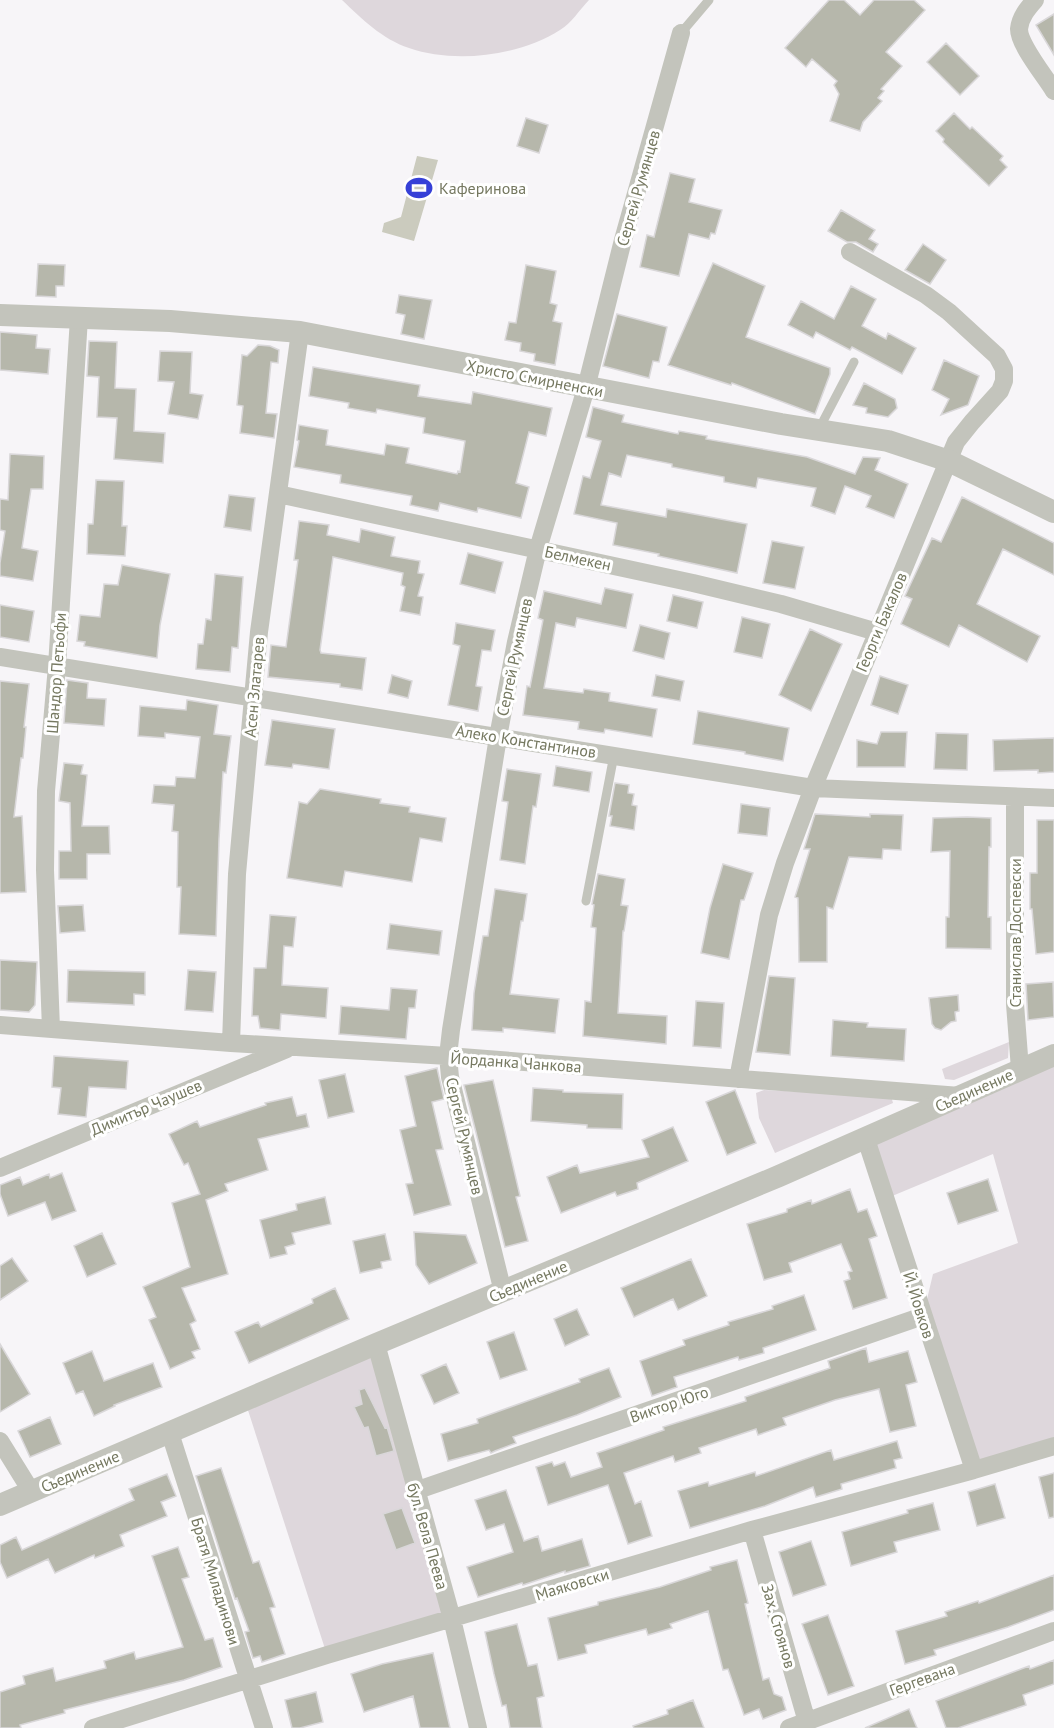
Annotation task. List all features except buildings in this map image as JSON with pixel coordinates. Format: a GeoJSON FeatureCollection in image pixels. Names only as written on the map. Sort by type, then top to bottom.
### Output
{"type":"FeatureCollection","features":[{"type":"Feature","properties":{"kind":"street"},"geometry":{"type":"LineString","coordinates":[[1035,0],[1024,12],[1019,28],[1021,40],[1054,91]]}},
{"type":"Feature","properties":{"kind":"street","name":"Сергей Румянцев"},"geometry":{"type":"LineString","coordinates":[[503,1292],[450,1077],[448,1056],[452,1018],[498,737],[516,642],[538,549],[586,388],[623,240],[681,33]]}},
{"type":"Feature","properties":{"kind":"street","name":"Георги Бакалов"},"geometry":{"type":"LineString","coordinates":[[738,1079],[769,915],[785,863],[813,788],[956,442],[1000,391],[1004,381],[1004,369],[997,356],[941,306],[926,295],[850,252]]}},
{"type":"Feature","properties":{"kind":"street","name":"Христо Смирненски"},"geometry":{"type":"LineString","coordinates":[[0,315],[170,321],[300,332],[586,388],[888,441],[949,460],[1054,512]]}},
{"type":"Feature","properties":{"kind":"street","name":"Шандор Петьофи"},"geometry":{"type":"LineString","coordinates":[[51,1029],[45,870],[46,813],[79,318]]}},
{"type":"Feature","properties":{"kind":"street","name":"Асен Златарев"},"geometry":{"type":"LineString","coordinates":[[231,1043],[237,874],[259,633],[300,332]]}},
{"type":"Feature","properties":{"kind":"street","name":"Белмекен"},"geometry":{"type":"LineString","coordinates":[[278,494],[538,549],[781,604],[877,632]]}},
{"type":"Feature","properties":{"kind":"street","name":"Алеко Константинов"},"geometry":{"type":"LineString","coordinates":[[0,657],[813,788],[1054,798]]}},
{"type":"Feature","properties":{"kind":"street","name":"Станислав Доспевски"},"geometry":{"type":"LineString","coordinates":[[1015,797],[1015,1004],[1020,1069]]}},
{"type":"Feature","properties":{"kind":"street","name":"Йорданка Чанкова"},"geometry":{"type":"LineString","coordinates":[[0,1024],[960,1096]]}},
{"type":"Feature","properties":{"kind":"street","name":"Димитър Чаушев"},"geometry":{"type":"LineString","coordinates":[[0,1168],[292,1047]]}},
{"type":"Feature","properties":{"kind":"street","name":"Съединение"},"geometry":{"type":"LineString","coordinates":[[0,1505],[376,1344],[866,1139],[1054,1055]]}},
{"type":"Feature","properties":{"kind":"street","name":"Й. Йовков"},"geometry":{"type":"LineString","coordinates":[[866,1139],[974,1470]]}},
{"type":"Feature","properties":{"kind":"street","name":"Виктор Юго"},"geometry":{"type":"LineString","coordinates":[[416,1491],[923,1316]]}},
{"type":"Feature","properties":{"kind":"street","name":"бул. Вела Пеева"},"geometry":{"type":"LineString","coordinates":[[376,1344],[452,1619],[478,1728]]}},
{"type":"Feature","properties":{"kind":"street","name":"Братя Миладинови"},"geometry":{"type":"LineString","coordinates":[[170,1433],[264,1728]]}},
{"type":"Feature","properties":{"kind":"street"},"geometry":{"type":"LineString","coordinates":[[0,1441],[31,1491]]}},
{"type":"Feature","properties":{"kind":"street","name":"Маяковски"},"geometry":{"type":"LineString","coordinates":[[93,1728],[752,1530],[1054,1446]]}},
{"type":"Feature","properties":{"kind":"street","name":"Зах. Стоянов"},"geometry":{"type":"LineString","coordinates":[[752,1530],[807,1722]]}},
{"type":"Feature","properties":{"kind":"street","name":"Гергевана"},"geometry":{"type":"LineString","coordinates":[[789,1728],[1054,1630]]}},
{"type":"Feature","properties":{"kind":"lane"},"geometry":{"type":"LineString","coordinates":[[681,33],[709,0]]}},
{"type":"Feature","properties":{"kind":"lane"},"geometry":{"type":"LineString","coordinates":[[818,430],[854,362]]}},
{"type":"Feature","properties":{"kind":"lane"},"geometry":{"type":"LineString","coordinates":[[585,901],[614,755]]}},
{"type":"Feature","properties":{"kind":"shaded area"},"geometry":{"type":"Polygon","coordinates":[[[342,0],[589,0],[568,24],[544,39],[526,46],[486,55],[446,56],[399,44],[373,28],[342,0]]]}},
{"type":"Feature","properties":{"kind":"shaded area","name":"Каферинова"},"geometry":{"type":"Polygon","coordinates":[[[417,156],[438,160],[414,241],[382,232],[384,223],[401,217],[417,156]]]}},
{"type":"Feature","properties":{"kind":"shaded area"},"geometry":{"type":"Polygon","coordinates":[[[1009,1042],[1008,1058],[954,1080],[945,1079],[942,1069],[1009,1042]]]}},
{"type":"Feature","properties":{"kind":"shaded area"},"geometry":{"type":"Polygon","coordinates":[[[1054,1056],[1054,1446],[974,1470],[923,1316],[933,1274],[1018,1243],[993,1154],[885,1199],[866,1139],[1054,1056]]]}},
{"type":"Feature","properties":{"kind":"shaded area"},"geometry":{"type":"Polygon","coordinates":[[[764,1090],[891,1096],[893,1103],[775,1153],[759,1118],[756,1093],[764,1090]]]}},
{"type":"Feature","properties":{"kind":"shaded area"},"geometry":{"type":"Polygon","coordinates":[[[376,1344],[446,1599],[438,1623],[327,1655],[245,1401],[376,1344]]]}},
{"type":"Feature","properties":{"kind":"place","name":"Каферинова"},"geometry":{"type":"Point","coordinates":[419,188]}}]}
